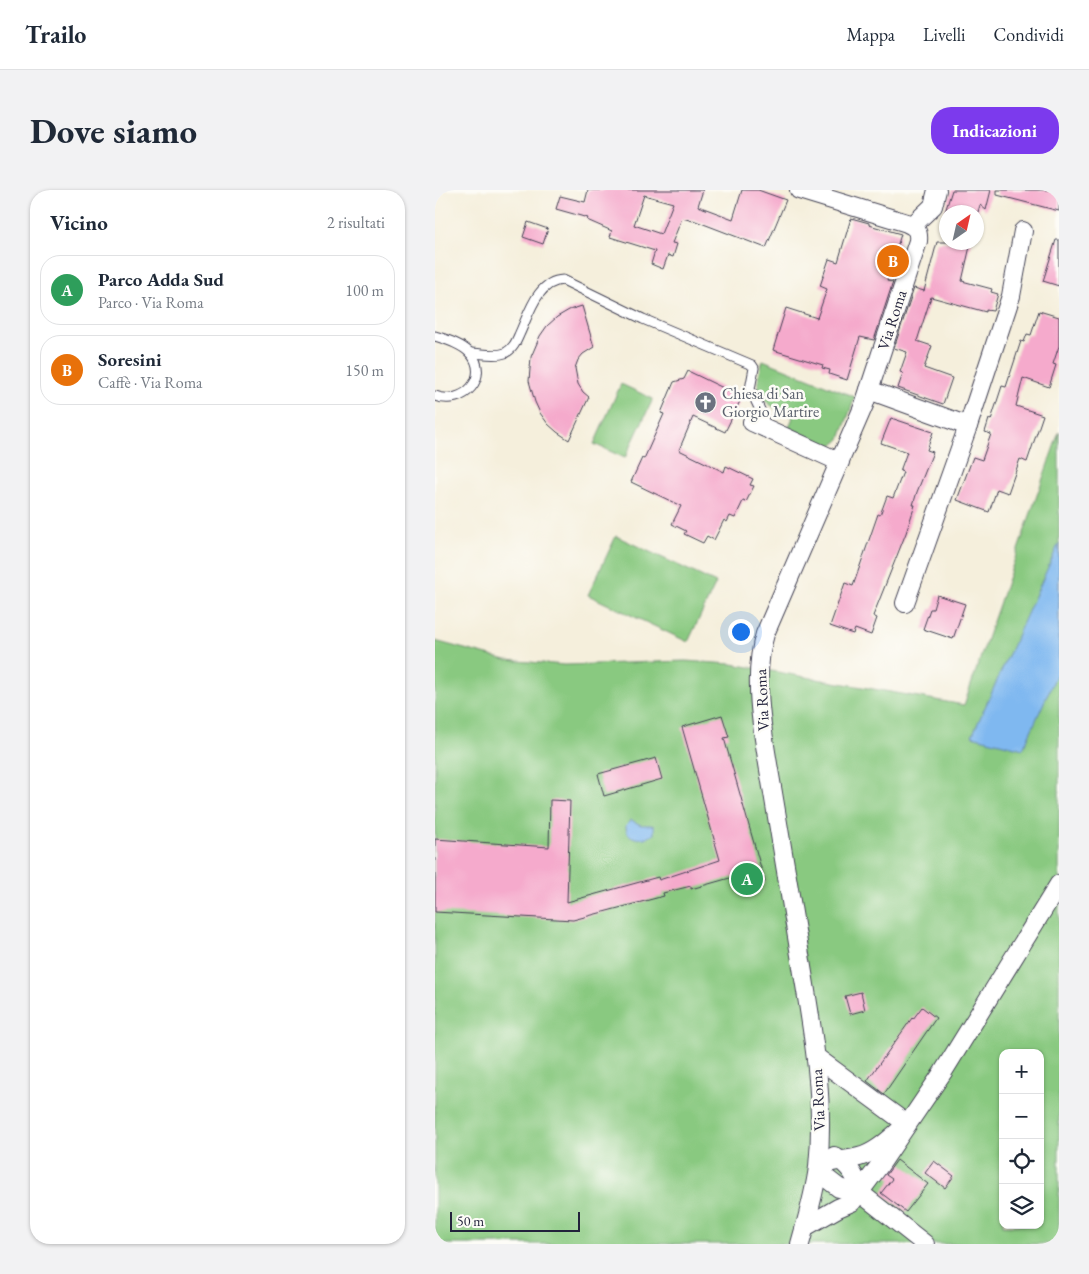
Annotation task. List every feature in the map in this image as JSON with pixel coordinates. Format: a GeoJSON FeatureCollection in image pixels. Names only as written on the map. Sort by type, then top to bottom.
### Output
{"type":"FeatureCollection","features":[{"type":"Feature","properties":{"kind":"street"},"geometry":{"type":"LineString","coordinates":[[799,190],[913,225],[933,206],[937,190]]}},
{"type":"Feature","properties":{"kind":"street","name":"Via Roma"},"geometry":{"type":"LineString","coordinates":[[799,1244],[805,1227],[818,1169],[820,1141],[819,1096],[816,1058],[764,735],[759,663],[765,634],[840,462],[869,390],[918,241],[919,234],[913,225]]}},
{"type":"Feature","properties":{"kind":"street"},"geometry":{"type":"LineString","coordinates":[[905,603],[968,426],[1011,296],[1023,231]]}},
{"type":"Feature","properties":{"kind":"street"},"geometry":{"type":"LineString","coordinates":[[869,390],[968,426]]}},
{"type":"Feature","properties":{"kind":"street"},"geometry":{"type":"LineString","coordinates":[[758,425],[840,462]]}},
{"type":"Feature","properties":{"kind":"street"},"geometry":{"type":"LineString","coordinates":[[805,1227],[852,1202],[880,1165],[943,1072],[1059,884]]}},
{"type":"Feature","properties":{"kind":"street"},"geometry":{"type":"LineString","coordinates":[[816,1058],[907,1124]]}},
{"type":"Feature","properties":{"kind":"street"},"geometry":{"type":"LineString","coordinates":[[907,1124],[872,1153],[858,1158],[830,1162],[818,1169],[839,1188],[859,1192],[925,1244]]}},
{"type":"Feature","properties":{"kind":"street"},"geometry":{"type":"LineString","coordinates":[[820,1141],[828,1152],[840,1160],[854,1174],[858,1182],[859,1192]]}},
{"type":"Feature","properties":{"kind":"lane"},"geometry":{"type":"LineString","coordinates":[[470,353],[495,354],[508,352],[515,343],[543,288],[551,282],[563,280],[659,326],[752,365],[754,368],[750,389],[763,416],[758,425]]}},
{"type":"Feature","properties":{"kind":"lane"},"geometry":{"type":"LineString","coordinates":[[435,336],[456,344],[470,353],[475,360],[477,369],[476,377],[470,389],[461,396],[453,399],[435,396]]}},
{"type":"Feature","properties":{"kind":"green space"},"geometry":{"type":"Polygon","coordinates":[[[763,360],[855,397],[838,441],[827,445],[789,428],[793,417],[773,407],[759,390],[763,360]]]}},
{"type":"Feature","properties":{"kind":"green space"},"geometry":{"type":"Polygon","coordinates":[[[621,384],[653,399],[625,458],[594,444],[621,384]]]}},
{"type":"Feature","properties":{"kind":"green space"},"geometry":{"type":"Polygon","coordinates":[[[1059,432],[1059,1244],[435,1244],[435,641],[506,660],[565,665],[685,661],[732,664],[964,705],[1059,432]]]}},
{"type":"Feature","properties":{"kind":"green space"},"geometry":{"type":"Polygon","coordinates":[[[616,536],[716,583],[688,642],[588,595],[616,536]]]}},
{"type":"Feature","properties":{"kind":"water"},"geometry":{"type":"Polygon","coordinates":[[[1059,543],[1059,669],[1023,749],[972,736],[1059,543]]]}},
{"type":"Feature","properties":{"kind":"water"},"geometry":{"type":"Polygon","coordinates":[[[631,820],[641,825],[654,826],[654,834],[646,838],[632,837],[626,825],[631,820]]]}},
{"type":"Feature","properties":{"kind":"building"},"geometry":{"type":"Polygon","coordinates":[[[588,190],[703,190],[698,206],[733,219],[742,190],[758,190],[786,200],[766,248],[693,220],[682,218],[672,243],[677,244],[673,257],[668,255],[663,269],[651,264],[655,251],[610,237],[612,231],[587,220],[588,218],[556,209],[560,196],[585,202],[588,190]],[[644,195],[634,225],[661,234],[673,203],[644,195]]]}},
{"type":"Feature","properties":{"kind":"building"},"geometry":{"type":"Polygon","coordinates":[[[952,190],[991,190],[986,210],[984,205],[947,205],[952,190]]]}},
{"type":"Feature","properties":{"kind":"building"},"geometry":{"type":"Polygon","coordinates":[[[997,190],[1059,190],[1059,211],[997,195],[997,190]]]}},
{"type":"Feature","properties":{"kind":"building"},"geometry":{"type":"Polygon","coordinates":[[[851,218],[901,234],[887,281],[893,282],[874,340],[860,337],[847,380],[829,374],[830,370],[822,368],[823,365],[773,350],[786,308],[817,318],[827,289],[820,286],[829,259],[838,262],[851,218]]]}},
{"type":"Feature","properties":{"kind":"building"},"geometry":{"type":"Polygon","coordinates":[[[528,222],[548,229],[543,244],[523,237],[528,222]]]}},
{"type":"Feature","properties":{"kind":"building"},"geometry":{"type":"Polygon","coordinates":[[[1056,240],[1059,240],[1059,286],[1043,281],[1056,240]]]}},
{"type":"Feature","properties":{"kind":"building"},"geometry":{"type":"Polygon","coordinates":[[[937,242],[939,242],[939,250],[969,250],[962,281],[992,289],[991,292],[998,294],[993,311],[986,310],[986,312],[931,297],[917,341],[932,346],[924,368],[952,378],[943,404],[898,388],[903,373],[900,372],[907,352],[894,348],[914,288],[924,291],[937,242]]]}},
{"type":"Feature","properties":{"kind":"building"},"geometry":{"type":"Polygon","coordinates":[[[582,306],[594,347],[583,354],[575,368],[578,384],[589,397],[569,440],[548,424],[540,413],[529,381],[531,357],[540,336],[547,326],[569,310],[582,306]]]}},
{"type":"Feature","properties":{"kind":"building"},"geometry":{"type":"Polygon","coordinates":[[[1039,311],[1059,317],[1059,346],[1053,364],[1056,365],[1049,387],[1023,378],[1016,406],[1043,415],[1027,462],[1020,459],[1008,493],[997,489],[989,512],[957,500],[973,457],[982,460],[991,434],[985,432],[989,419],[991,420],[1002,386],[1006,387],[1021,341],[1024,342],[1027,334],[1031,335],[1039,311]]]}},
{"type":"Feature","properties":{"kind":"building"},"geometry":{"type":"Polygon","coordinates":[[[688,371],[742,397],[725,432],[693,417],[679,450],[724,472],[726,466],[753,479],[750,485],[754,486],[746,502],[743,501],[735,518],[730,516],[727,522],[724,520],[714,540],[707,536],[703,543],[684,534],[686,531],[672,524],[681,506],[631,482],[642,458],[644,459],[664,414],[661,413],[674,382],[684,379],[688,371]]]}},
{"type":"Feature","properties":{"kind":"building"},"geometry":{"type":"Polygon","coordinates":[[[891,418],[933,432],[927,450],[933,452],[917,492],[906,533],[873,616],[877,618],[871,635],[855,629],[853,634],[830,626],[845,583],[853,586],[878,514],[880,515],[887,496],[893,498],[903,472],[900,471],[907,452],[881,443],[891,418]]]}},
{"type":"Feature","properties":{"kind":"building"},"geometry":{"type":"Polygon","coordinates":[[[937,595],[965,604],[953,639],[923,629],[930,609],[933,609],[937,595]]]}},
{"type":"Feature","properties":{"kind":"building"},"geometry":{"type":"Polygon","coordinates":[[[722,715],[729,737],[724,738],[765,882],[748,887],[744,874],[691,889],[691,886],[663,893],[664,896],[573,920],[435,912],[435,839],[549,847],[550,800],[570,801],[567,902],[658,877],[659,880],[720,860],[682,727],[722,715]]]}},
{"type":"Feature","properties":{"kind":"building"},"geometry":{"type":"Polygon","coordinates":[[[656,758],[662,779],[604,796],[598,774],[656,758]]]}},
{"type":"Feature","properties":{"kind":"building"},"geometry":{"type":"Polygon","coordinates":[[[861,992],[865,1010],[850,1014],[845,996],[861,992]]]}},
{"type":"Feature","properties":{"kind":"building"},"geometry":{"type":"Polygon","coordinates":[[[922,1007],[936,1018],[884,1094],[867,1081],[922,1007]]]}},
{"type":"Feature","properties":{"kind":"building"},"geometry":{"type":"Polygon","coordinates":[[[897,1160],[928,1184],[906,1212],[881,1193],[892,1179],[886,1175],[897,1160]]]}},
{"type":"Feature","properties":{"kind":"building"},"geometry":{"type":"Polygon","coordinates":[[[934,1161],[954,1176],[945,1188],[925,1173],[934,1161]]]}},
{"type":"Feature","properties":{"kind":"place","name":"Soresini"},"geometry":{"type":"Point","coordinates":[893,261]}},
{"type":"Feature","properties":{"kind":"place","name":"Chiesa di San Giorgio Martire"},"geometry":{"type":"Point","coordinates":[706,402]}},
{"type":"Feature","properties":{"kind":"place","name":"Parco Adda Sud"},"geometry":{"type":"Point","coordinates":[747,879]}}]}
